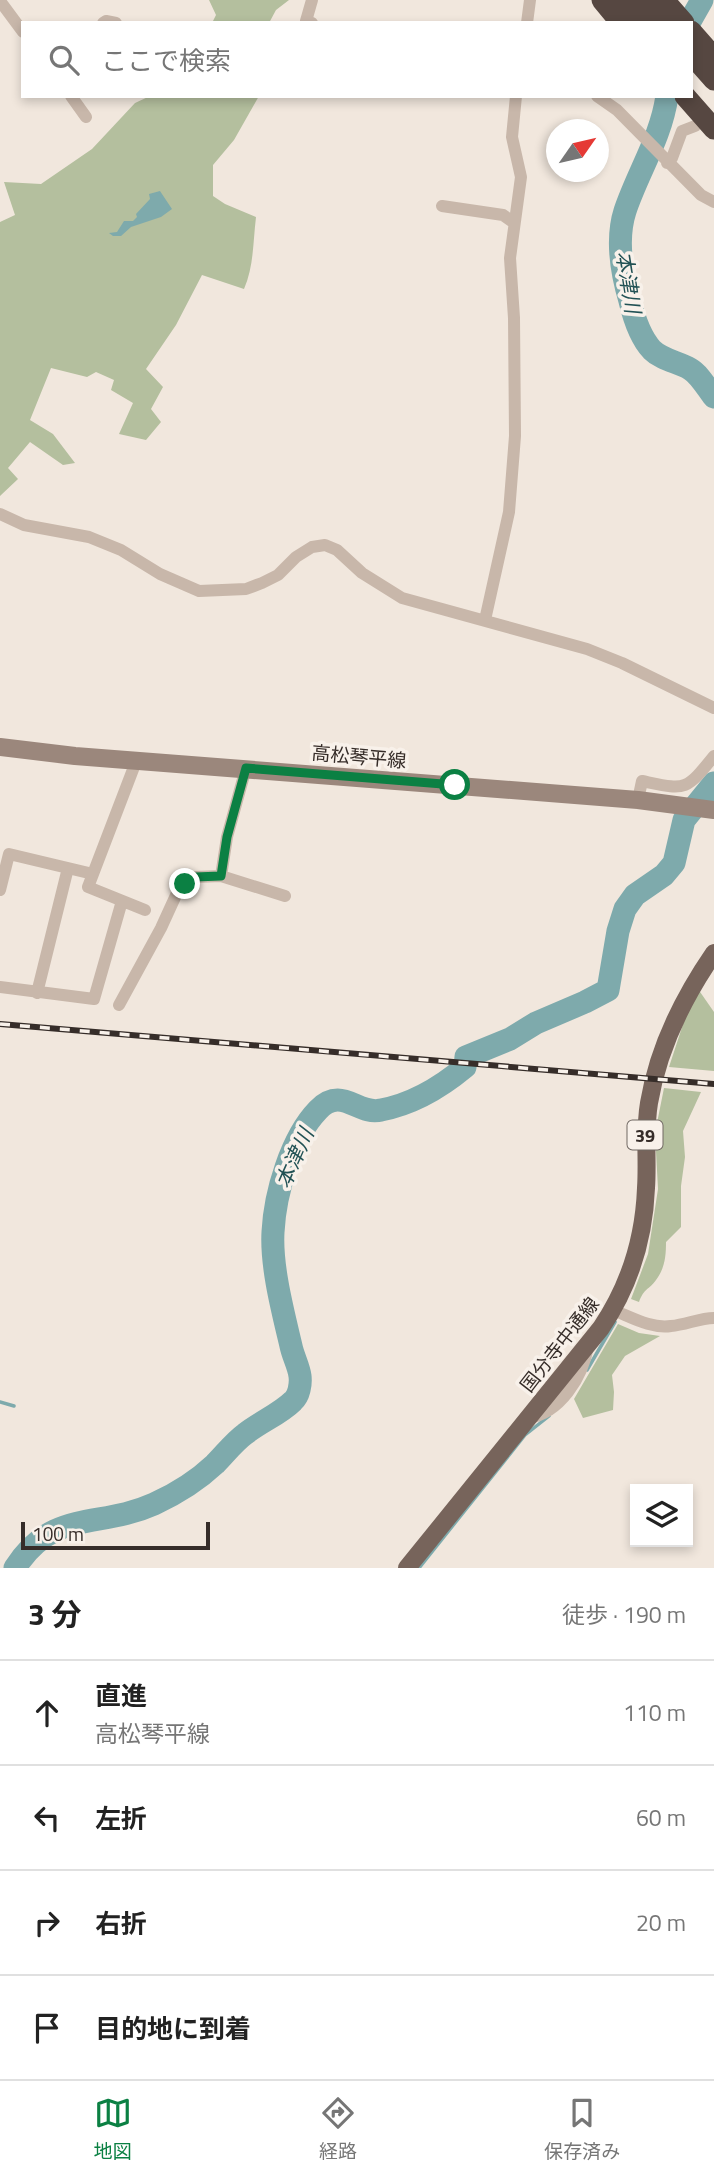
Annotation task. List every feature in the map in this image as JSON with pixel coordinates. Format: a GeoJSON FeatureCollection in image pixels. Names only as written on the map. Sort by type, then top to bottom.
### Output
{"type":"FeatureCollection","features":[{"type":"Feature","properties":{"kind":"highway"},"geometry":{"type":"LineString","coordinates":[[602,0],[619,21]]}},
{"type":"Feature","properties":{"kind":"highway"},"geometry":{"type":"LineString","coordinates":[[621,0],[656,10],[680,21]]}},
{"type":"Feature","properties":{"kind":"highway"},"geometry":{"type":"LineString","coordinates":[[693,33],[714,57]]}},
{"type":"Feature","properties":{"kind":"highway"},"geometry":{"type":"LineString","coordinates":[[693,56],[714,80]]}},
{"type":"Feature","properties":{"kind":"highway"},"geometry":{"type":"LineString","coordinates":[[693,88],[700,113]]}},
{"type":"Feature","properties":{"kind":"main road","name":"高松琴平線"},"geometry":{"type":"LineString","coordinates":[[0,747],[75,756],[638,800],[712,810]]}},
{"type":"Feature","properties":{"kind":"main road","name":"国分寺中通線"},"geometry":{"type":"LineString","coordinates":[[407,1568],[589,1342],[626,1287],[639,1249],[647,1187],[645,1132],[649,1100],[671,1026],[686,996],[714,953]]}},
{"type":"Feature","properties":{"kind":"street"},"geometry":{"type":"LineString","coordinates":[[307,21],[312,0]]}},
{"type":"Feature","properties":{"kind":"street"},"geometry":{"type":"LineString","coordinates":[[527,21],[530,0]]}},
{"type":"Feature","properties":{"kind":"street"},"geometry":{"type":"LineString","coordinates":[[0,1],[21,29]]}},
{"type":"Feature","properties":{"kind":"street"},"geometry":{"type":"LineString","coordinates":[[72,98],[86,117]]}},
{"type":"Feature","properties":{"kind":"street"},"geometry":{"type":"LineString","coordinates":[[485,620],[509,512],[513,461],[514,318],[510,258],[521,177],[512,137],[516,98]]}},
{"type":"Feature","properties":{"kind":"street"},"geometry":{"type":"LineString","coordinates":[[600,98],[617,110],[665,161],[702,195],[714,202]]}},
{"type":"Feature","properties":{"kind":"street"},"geometry":{"type":"LineString","coordinates":[[665,161],[672,158],[682,131],[700,113]]}},
{"type":"Feature","properties":{"kind":"street"},"geometry":{"type":"LineString","coordinates":[[442,206],[502,215],[513,222]]}},
{"type":"Feature","properties":{"kind":"street"},"geometry":{"type":"LineString","coordinates":[[0,514],[24,525],[89,537],[121,550],[160,574],[199,591],[246,589],[278,575],[296,557],[312,547],[325,545],[337,550],[362,573],[402,598],[598,654],[714,708]]}},
{"type":"Feature","properties":{"kind":"street"},"geometry":{"type":"LineString","coordinates":[[638,800],[642,781],[676,788],[685,787],[693,782],[714,756]]}},
{"type":"Feature","properties":{"kind":"street"},"geometry":{"type":"LineString","coordinates":[[137,759],[88,887],[145,910]]}},
{"type":"Feature","properties":{"kind":"street"},"geometry":{"type":"LineString","coordinates":[[221,876],[227,837],[246,768]]}},
{"type":"Feature","properties":{"kind":"street"},"geometry":{"type":"LineString","coordinates":[[0,890],[9,854],[93,874]]}},
{"type":"Feature","properties":{"kind":"street"},"geometry":{"type":"LineString","coordinates":[[37,993],[68,868]]}},
{"type":"Feature","properties":{"kind":"street"},"geometry":{"type":"LineString","coordinates":[[119,1005],[177,893],[195,877],[221,876],[285,896]]}},
{"type":"Feature","properties":{"kind":"street"},"geometry":{"type":"LineString","coordinates":[[0,987],[94,999],[122,901]]}},
{"type":"Feature","properties":{"kind":"street"},"geometry":{"type":"LineString","coordinates":[[613,1310],[653,1326],[670,1327],[703,1318],[714,1318]]}},
{"type":"Feature","properties":{"kind":"green space"},"geometry":{"type":"Polygon","coordinates":[[[209,0],[289,0],[276,10],[270,21],[213,21],[216,15],[209,0]]]}},
{"type":"Feature","properties":{"kind":"green space"},"geometry":{"type":"Polygon","coordinates":[[[146,98],[258,98],[234,140],[213,165],[213,196],[256,217],[251,262],[244,289],[202,275],[176,325],[146,369],[163,387],[151,409],[161,422],[146,440],[119,434],[133,403],[111,390],[114,380],[96,372],[87,377],[51,368],[30,420],[53,434],[75,463],[63,465],[30,442],[8,468],[18,479],[0,496],[0,222],[15,215],[4,182],[41,184],[92,149],[135,103],[146,98]]]}},
{"type":"Feature","properties":{"kind":"green space"},"geometry":{"type":"Polygon","coordinates":[[[698,989],[714,1012],[714,1071],[669,1067],[686,1015],[698,989]]]}},
{"type":"Feature","properties":{"kind":"green space"},"geometry":{"type":"Polygon","coordinates":[[[664,1088],[701,1092],[683,1131],[685,1157],[681,1186],[681,1227],[666,1242],[661,1271],[639,1302],[631,1299],[648,1254],[658,1189],[655,1133],[664,1088]]]}},
{"type":"Feature","properties":{"kind":"green space"},"geometry":{"type":"Polygon","coordinates":[[[618,1324],[639,1333],[660,1336],[625,1356],[612,1375],[613,1410],[583,1418],[574,1399],[618,1324]]]}},
{"type":"Feature","properties":{"kind":"water"},"geometry":{"type":"Polygon","coordinates":[[[160,191],[172,209],[161,217],[131,227],[121,236],[109,233],[117,232],[124,221],[133,221],[150,199],[149,194],[160,191]]]}},
{"type":"Feature","properties":{"kind":"waterway","name":"本津川"},"geometry":{"type":"LineString","coordinates":[[690,21],[702,0]]}},
{"type":"Feature","properties":{"kind":"waterway","name":"本津川"},"geometry":{"type":"LineString","coordinates":[[667,98],[655,141],[622,222],[623,268],[636,321],[648,345],[660,356],[693,371],[714,397]]}},
{"type":"Feature","properties":{"kind":"waterway","name":"本津川"},"geometry":{"type":"LineString","coordinates":[[15,1568],[30,1549],[45,1536],[61,1528],[134,1511],[178,1491],[208,1470],[241,1437],[295,1399],[300,1376],[278,1289],[273,1232],[277,1200],[286,1167],[308,1122],[318,1110],[335,1100],[373,1111],[415,1099],[465,1067],[466,1057],[510,1039],[536,1023],[608,990],[618,931],[625,909],[635,895],[664,875],[674,863],[684,820],[714,783]]}},
{"type":"Feature","properties":{"kind":"waterway"},"geometry":{"type":"LineString","coordinates":[[587,1370],[615,1322]]}},
{"type":"Feature","properties":{"kind":"waterway"},"geometry":{"type":"LineString","coordinates":[[0,1402],[14,1406]]}},
{"type":"Feature","properties":{"kind":"waterway"},"geometry":{"type":"LineString","coordinates":[[419,1568],[525,1435],[549,1416]]}},
{"type":"Feature","properties":{"kind":"railway"},"geometry":{"type":"LineString","coordinates":[[0,1024],[714,1084]]}},
{"type":"Feature","properties":{"kind":"route"},"geometry":{"type":"LineString","coordinates":[[185,884],[195,877],[221,876],[227,837],[246,768],[455,785]]}}]}
